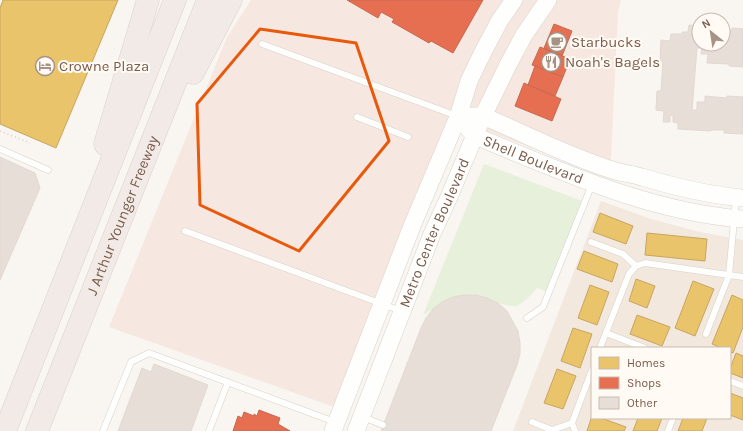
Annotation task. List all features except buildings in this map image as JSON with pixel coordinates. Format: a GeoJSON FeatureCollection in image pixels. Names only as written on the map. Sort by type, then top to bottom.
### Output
{"type":"FeatureCollection","features":[{"type":"Feature","properties":{"kind":"highway"},"geometry":{"type":"LineString","coordinates":[[62,287],[148,0]]}},
{"type":"Feature","properties":{"kind":"highway","name":"J Arthur Younger Freeway"},"geometry":{"type":"LineString","coordinates":[[2,430],[62,287],[176,0]]}},
{"type":"Feature","properties":{"kind":"highway","name":"J Arthur Younger Freeway"},"geometry":{"type":"LineString","coordinates":[[37,431],[208,0]]}},
{"type":"Feature","properties":{"kind":"highway"},"geometry":{"type":"LineString","coordinates":[[134,186],[230,0]]}},
{"type":"Feature","properties":{"kind":"main road","name":"Metro Center Boulevard"},"geometry":{"type":"LineString","coordinates":[[335,427],[412,226],[458,117],[469,82],[500,20],[514,0]]}},
{"type":"Feature","properties":{"kind":"main road","name":"Metro Center Boulevard"},"geometry":{"type":"LineString","coordinates":[[359,424],[432,234],[483,116],[524,35],[548,0]]}},
{"type":"Feature","properties":{"kind":"main road","name":"Shell Boulevard"},"geometry":{"type":"LineString","coordinates":[[458,117],[483,116],[581,159],[610,170],[640,176],[670,186],[740,198]]}},
{"type":"Feature","properties":{"kind":"main road","name":"Shell Boulevard"},"geometry":{"type":"LineString","coordinates":[[458,117],[475,136],[593,183],[633,197],[700,214],[739,219]]}},
{"type":"Feature","properties":{"kind":"lane"},"geometry":{"type":"LineString","coordinates":[[262,44],[458,117]]}},
{"type":"Feature","properties":{"kind":"lane"},"geometry":{"type":"LineString","coordinates":[[357,117],[408,137]]}},
{"type":"Feature","properties":{"kind":"lane"},"geometry":{"type":"LineString","coordinates":[[0,149],[48,170]]}},
{"type":"Feature","properties":{"kind":"lane"},"geometry":{"type":"LineString","coordinates":[[527,318],[543,307],[593,183]]}},
{"type":"Feature","properties":{"kind":"lane"},"geometry":{"type":"LineString","coordinates":[[706,334],[729,275],[739,219],[740,198]]}},
{"type":"Feature","properties":{"kind":"lane"},"geometry":{"type":"LineString","coordinates":[[185,231],[402,312]]}},
{"type":"Feature","properties":{"kind":"lane"},"geometry":{"type":"LineString","coordinates":[[591,242],[623,254],[636,266]]}},
{"type":"Feature","properties":{"kind":"lane"},"geometry":{"type":"LineString","coordinates":[[600,347],[629,274],[636,266],[645,263],[743,277]]}},
{"type":"Feature","properties":{"kind":"lane"},"geometry":{"type":"LineString","coordinates":[[606,333],[642,347]]}},
{"type":"Feature","properties":{"kind":"lane"},"geometry":{"type":"LineString","coordinates":[[103,431],[132,362],[149,353],[228,382],[335,427]]}},
{"type":"Feature","properties":{"kind":"lane"},"geometry":{"type":"LineString","coordinates":[[575,431],[572,422],[591,373]]}},
{"type":"Feature","properties":{"kind":"lane"},"geometry":{"type":"LineString","coordinates":[[731,381],[743,386]]}},
{"type":"Feature","properties":{"kind":"lane"},"geometry":{"type":"LineString","coordinates":[[209,431],[228,382]]}},
{"type":"Feature","properties":{"kind":"lane"},"geometry":{"type":"LineString","coordinates":[[668,431],[673,419]]}},
{"type":"Feature","properties":{"kind":"lane"},"geometry":{"type":"LineString","coordinates":[[532,422],[552,430],[572,422]]}},
{"type":"Feature","properties":{"kind":"lane"},"geometry":{"type":"LineString","coordinates":[[359,424],[383,425]]}},
{"type":"Feature","properties":{"kind":"path"},"geometry":{"type":"LineString","coordinates":[[0,131],[30,143]]}},
{"type":"Feature","properties":{"kind":"highlighted area"},"geometry":{"type":"Polygon","coordinates":[[[260,29],[356,43],[389,141],[299,251],[200,205],[197,104],[260,29]]]}},
{"type":"Feature","properties":{"kind":"shaded area"},"geometry":{"type":"Polygon","coordinates":[[[251,0],[621,0],[618,12],[610,178],[453,118],[337,408],[109,327],[227,37],[251,0]]]}},
{"type":"Feature","properties":{"kind":"shaded area"},"geometry":{"type":"Polygon","coordinates":[[[601,201],[651,219],[700,232],[743,240],[743,431],[513,431],[601,201]]]}},
{"type":"Feature","properties":{"kind":"green space"},"geometry":{"type":"Polygon","coordinates":[[[484,164],[582,201],[547,292],[537,288],[517,306],[498,303],[433,309],[423,315],[484,164]]]}},
{"type":"Feature","properties":{"kind":"place","name":"Starbucks"},"geometry":{"type":"Point","coordinates":[557,42]}},
{"type":"Feature","properties":{"kind":"place","name":"Noah's Bagels"},"geometry":{"type":"Point","coordinates":[551,62]}},
{"type":"Feature","properties":{"kind":"place","name":"Crowne Plaza"},"geometry":{"type":"Point","coordinates":[45,66]}}]}
